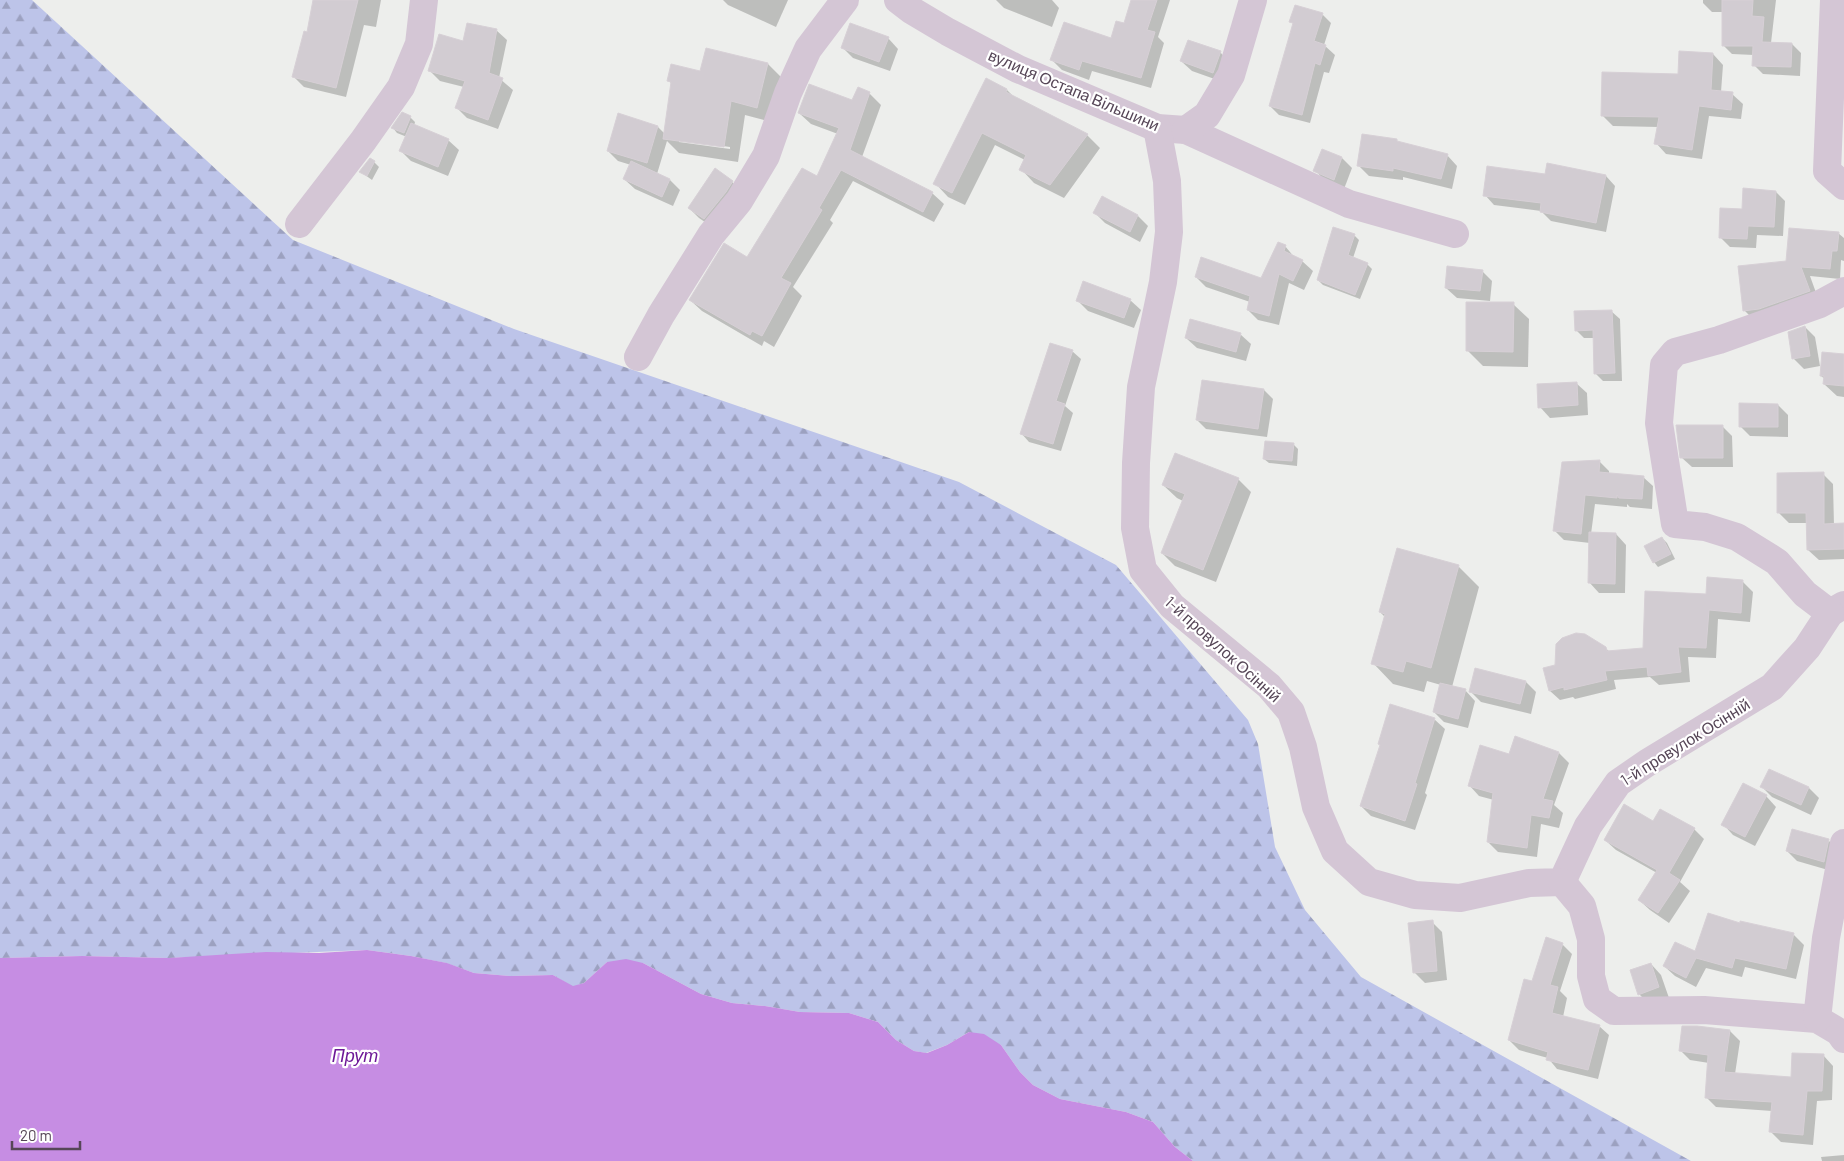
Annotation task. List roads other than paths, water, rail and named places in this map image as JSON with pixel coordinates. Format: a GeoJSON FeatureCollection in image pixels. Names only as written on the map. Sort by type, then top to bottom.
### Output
{"type":"FeatureCollection","features":[{"type":"Feature","properties":{"kind":"street"},"geometry":{"type":"LineString","coordinates":[[299,224],[401,87],[419,44],[424,0]]}},
{"type":"Feature","properties":{"kind":"street"},"geometry":{"type":"LineString","coordinates":[[638,357],[661,315],[706,243],[739,201],[766,156],[788,94],[808,49],[844,0]]}},
{"type":"Feature","properties":{"kind":"street","name":"вулиця Остапа Вільшини"},"geometry":{"type":"LineString","coordinates":[[898,0],[948,32],[1018,69],[1157,128],[1186,130],[1349,204],[1454,234]]}},
{"type":"Feature","properties":{"kind":"street"},"geometry":{"type":"LineString","coordinates":[[1186,130],[1207,115],[1231,75],[1253,0]]}},
{"type":"Feature","properties":{"kind":"street"},"geometry":{"type":"LineString","coordinates":[[1834,0],[1835,178]]}},
{"type":"Feature","properties":{"kind":"street","name":"1-й провулок Осінній"},"geometry":{"type":"LineString","coordinates":[[1157,128],[1167,182],[1168,232],[1163,282],[1140,396],[1135,528],[1143,570],[1172,606],[1269,686],[1291,712],[1303,747],[1316,808],[1336,852],[1369,882],[1415,895],[1460,898],[1529,883],[1562,882],[1588,826],[1618,783],[1647,763],[1772,687],[1807,648],[1837,609]]}},
{"type":"Feature","properties":{"kind":"street"},"geometry":{"type":"LineString","coordinates":[[1837,609],[1805,594],[1777,562],[1738,537],[1705,527],[1675,524],[1660,422],[1664,365],[1675,352],[1719,340],[1820,304],[1844,291]]}},
{"type":"Feature","properties":{"kind":"street"},"geometry":{"type":"LineString","coordinates":[[1817,1018],[1826,938],[1844,843]]}},
{"type":"Feature","properties":{"kind":"street"},"geometry":{"type":"LineString","coordinates":[[1562,882],[1582,906],[1591,939],[1591,976],[1597,999],[1614,1011],[1704,1010],[1817,1018],[1839,1032],[1844,1039]]}},
{"type":"Feature","properties":{"kind":"water","name":"Прут"},"geometry":{"type":"Polygon","coordinates":[[[367,950],[447,963],[474,973],[510,976],[553,975],[573,986],[584,983],[607,962],[626,959],[643,963],[701,994],[732,1003],[800,1012],[849,1013],[878,1022],[896,1040],[914,1051],[927,1053],[947,1045],[969,1032],[984,1034],[1001,1045],[1020,1072],[1033,1085],[1060,1099],[1126,1112],[1153,1122],[1175,1147],[1193,1161],[0,1161],[0,958],[82,956],[169,958],[266,952],[319,953],[367,950]]]}}]}
